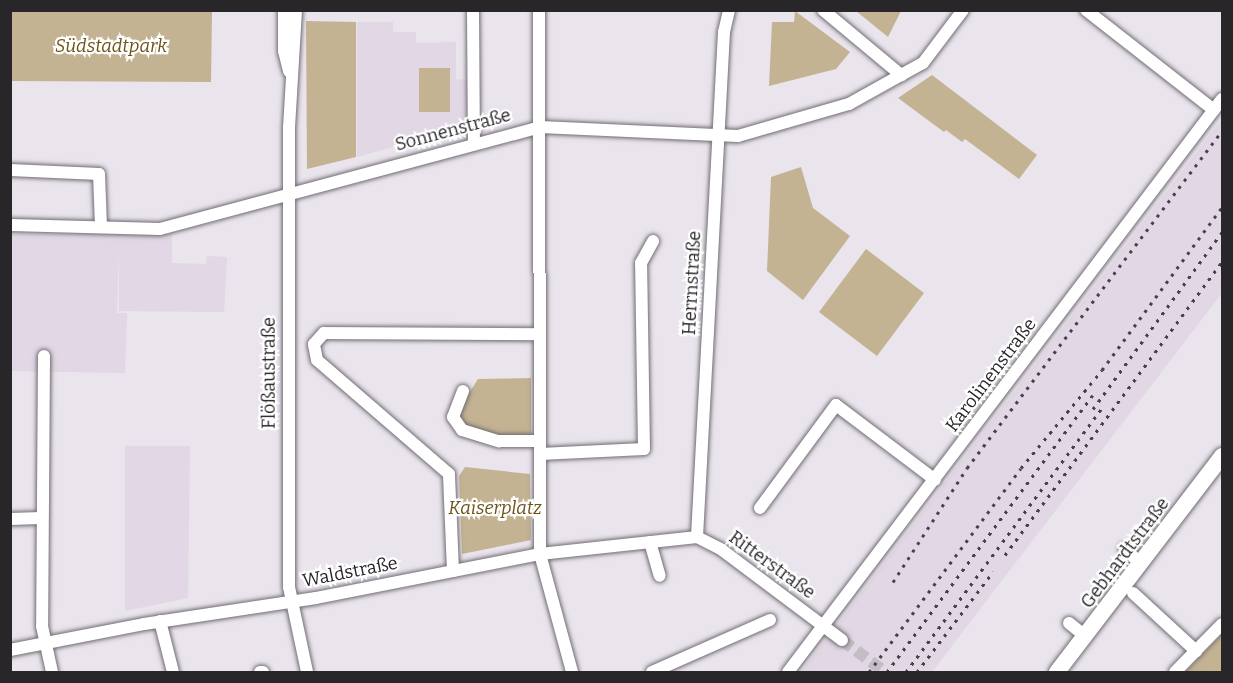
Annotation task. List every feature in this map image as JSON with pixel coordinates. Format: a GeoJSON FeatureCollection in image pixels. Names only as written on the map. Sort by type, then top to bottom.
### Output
{"type":"FeatureCollection","features":[{"type":"Feature","properties":{"kind":"main road","name":"Gebhardtstraße"},"geometry":{"type":"LineString","coordinates":[[1057,672],[1222,456]]}},
{"type":"Feature","properties":{"kind":"street","name":"Flößaustraße"},"geometry":{"type":"LineString","coordinates":[[284,10],[284,51],[290,72]]}},
{"type":"Feature","properties":{"kind":"street","name":"Flößaustraße"},"geometry":{"type":"LineString","coordinates":[[296,10],[295,51],[290,72],[289,601],[307,672]]}},
{"type":"Feature","properties":{"kind":"street"},"geometry":{"type":"LineString","coordinates":[[473,10],[474,142]]}},
{"type":"Feature","properties":{"kind":"street"},"geometry":{"type":"LineString","coordinates":[[539,10],[540,554],[573,672]]}},
{"type":"Feature","properties":{"kind":"street","name":"Herrnstraße"},"geometry":{"type":"LineString","coordinates":[[721,10],[724,32]]}},
{"type":"Feature","properties":{"kind":"street","name":"Herrnstraße"},"geometry":{"type":"LineString","coordinates":[[698,537],[724,32],[729,10]]}},
{"type":"Feature","properties":{"kind":"street"},"geometry":{"type":"LineString","coordinates":[[823,10],[901,75]]}},
{"type":"Feature","properties":{"kind":"street","name":"Sonnenstraße"},"geometry":{"type":"LineString","coordinates":[[10,225],[160,229],[474,142],[540,127],[738,136],[849,104],[923,63],[963,10]]}},
{"type":"Feature","properties":{"kind":"street"},"geometry":{"type":"LineString","coordinates":[[1086,10],[1218,104]]}},
{"type":"Feature","properties":{"kind":"street","name":"Karolinenstraße"},"geometry":{"type":"LineString","coordinates":[[788,672],[1218,104]]}},
{"type":"Feature","properties":{"kind":"street"},"geometry":{"type":"LineString","coordinates":[[10,170],[99,174],[101,226]]}},
{"type":"Feature","properties":{"kind":"street"},"geometry":{"type":"LineString","coordinates":[[463,392],[453,417],[462,430],[499,441],[540,448],[644,449],[641,263],[653,241]]}},
{"type":"Feature","properties":{"kind":"street"},"geometry":{"type":"LineString","coordinates":[[453,571],[449,474],[317,360],[314,344],[324,333],[540,334]]}},
{"type":"Feature","properties":{"kind":"street"},"geometry":{"type":"LineString","coordinates":[[44,356],[42,518],[45,643],[52,672]]}},
{"type":"Feature","properties":{"kind":"street"},"geometry":{"type":"LineString","coordinates":[[760,508],[836,405],[935,480]]}},
{"type":"Feature","properties":{"kind":"street"},"geometry":{"type":"LineString","coordinates":[[10,519],[42,518]]}},
{"type":"Feature","properties":{"kind":"street","name":"Waldstraße"},"geometry":{"type":"LineString","coordinates":[[10,650],[160,621],[289,601],[540,554],[698,537]]}},
{"type":"Feature","properties":{"kind":"street","name":"Ritterstraße"},"geometry":{"type":"LineString","coordinates":[[698,537],[723,550],[842,640]]}},
{"type":"Feature","properties":{"kind":"street"},"geometry":{"type":"LineString","coordinates":[[650,542],[660,576]]}},
{"type":"Feature","properties":{"kind":"street"},"geometry":{"type":"LineString","coordinates":[[1125,549],[1141,564]]}},
{"type":"Feature","properties":{"kind":"street"},"geometry":{"type":"LineString","coordinates":[[1133,593],[1196,651]]}},
{"type":"Feature","properties":{"kind":"street"},"geometry":{"type":"LineString","coordinates":[[652,672],[770,620]]}},
{"type":"Feature","properties":{"kind":"street"},"geometry":{"type":"LineString","coordinates":[[160,621],[173,672]]}},
{"type":"Feature","properties":{"kind":"street"},"geometry":{"type":"LineString","coordinates":[[1069,623],[1085,636]]}},
{"type":"Feature","properties":{"kind":"street"},"geometry":{"type":"LineString","coordinates":[[1175,672],[1222,624]]}},
{"type":"Feature","properties":{"kind":"shaded area"},"geometry":{"type":"Polygon","coordinates":[[[357,22],[393,22],[393,32],[416,32],[416,43],[456,42],[456,79],[467,80],[467,120],[462,128],[357,157],[357,22]]]}},
{"type":"Feature","properties":{"kind":"shaded area"},"geometry":{"type":"Polygon","coordinates":[[[1222,119],[1222,293],[932,672],[801,672],[1222,119]]]}},
{"type":"Feature","properties":{"kind":"shaded area"},"geometry":{"type":"Polygon","coordinates":[[[11,234],[172,234],[172,263],[206,264],[207,256],[227,257],[224,312],[119,311],[119,247],[117,313],[127,313],[125,373],[11,371],[11,234]]]}},
{"type":"Feature","properties":{"kind":"shaded area"},"geometry":{"type":"Polygon","coordinates":[[[125,446],[190,446],[188,598],[125,611],[125,446]]]}},
{"type":"Feature","properties":{"kind":"green space","name":"Südstadtpark"},"geometry":{"type":"Polygon","coordinates":[[[10,11],[212,11],[211,82],[11,81],[10,11]]]}},
{"type":"Feature","properties":{"kind":"green space"},"geometry":{"type":"Polygon","coordinates":[[[795,11],[850,52],[836,69],[769,86],[772,22],[794,22],[795,11]]]}},
{"type":"Feature","properties":{"kind":"green space"},"geometry":{"type":"Polygon","coordinates":[[[856,11],[901,11],[888,37],[856,11]]]}},
{"type":"Feature","properties":{"kind":"green space"},"geometry":{"type":"Polygon","coordinates":[[[306,21],[356,22],[356,157],[307,169],[306,21]]]}},
{"type":"Feature","properties":{"kind":"green space"},"geometry":{"type":"Polygon","coordinates":[[[419,68],[450,68],[450,112],[419,112],[419,68]]]}},
{"type":"Feature","properties":{"kind":"green space"},"geometry":{"type":"Polygon","coordinates":[[[932,75],[1037,155],[1019,179],[965,139],[962,142],[946,130],[944,132],[898,98],[932,75]]]}},
{"type":"Feature","properties":{"kind":"green space"},"geometry":{"type":"Polygon","coordinates":[[[801,167],[813,208],[850,236],[803,300],[767,271],[771,177],[801,167]]]}},
{"type":"Feature","properties":{"kind":"green space"},"geometry":{"type":"Polygon","coordinates":[[[866,249],[924,293],[877,356],[819,312],[866,249]]]}},
{"type":"Feature","properties":{"kind":"green space"},"geometry":{"type":"Polygon","coordinates":[[[531,378],[531,438],[504,437],[458,424],[459,409],[478,379],[531,378]]]}},
{"type":"Feature","properties":{"kind":"green space","name":"Kaiserplatz"},"geometry":{"type":"Polygon","coordinates":[[[465,467],[530,474],[531,540],[462,554],[459,476],[465,467]]]}},
{"type":"Feature","properties":{"kind":"green space"},"geometry":{"type":"Polygon","coordinates":[[[1222,634],[1222,672],[1185,672],[1222,634]]]}},
{"type":"Feature","properties":{"kind":"tunnel"},"geometry":{"type":"LineString","coordinates":[[842,640],[885,672]]}},
{"type":"Feature","properties":{"kind":"railway"},"geometry":{"type":"LineString","coordinates":[[893,582],[967,468],[1222,131]]}},
{"type":"Feature","properties":{"kind":"railway"},"geometry":{"type":"LineString","coordinates":[[869,672],[1021,468],[1102,370],[1222,207]]}},
{"type":"Feature","properties":{"kind":"railway"},"geometry":{"type":"LineString","coordinates":[[1093,409],[1222,232]]}},
{"type":"Feature","properties":{"kind":"railway"},"geometry":{"type":"LineString","coordinates":[[1005,555],[1222,262]]}},
{"type":"Feature","properties":{"kind":"railway"},"geometry":{"type":"LineString","coordinates":[[887,672],[1093,395]]}},
{"type":"Feature","properties":{"kind":"railway"},"geometry":{"type":"LineString","coordinates":[[906,672],[1104,405]]}},
{"type":"Feature","properties":{"kind":"railway"},"geometry":{"type":"LineString","coordinates":[[917,672],[993,572]]}}]}
